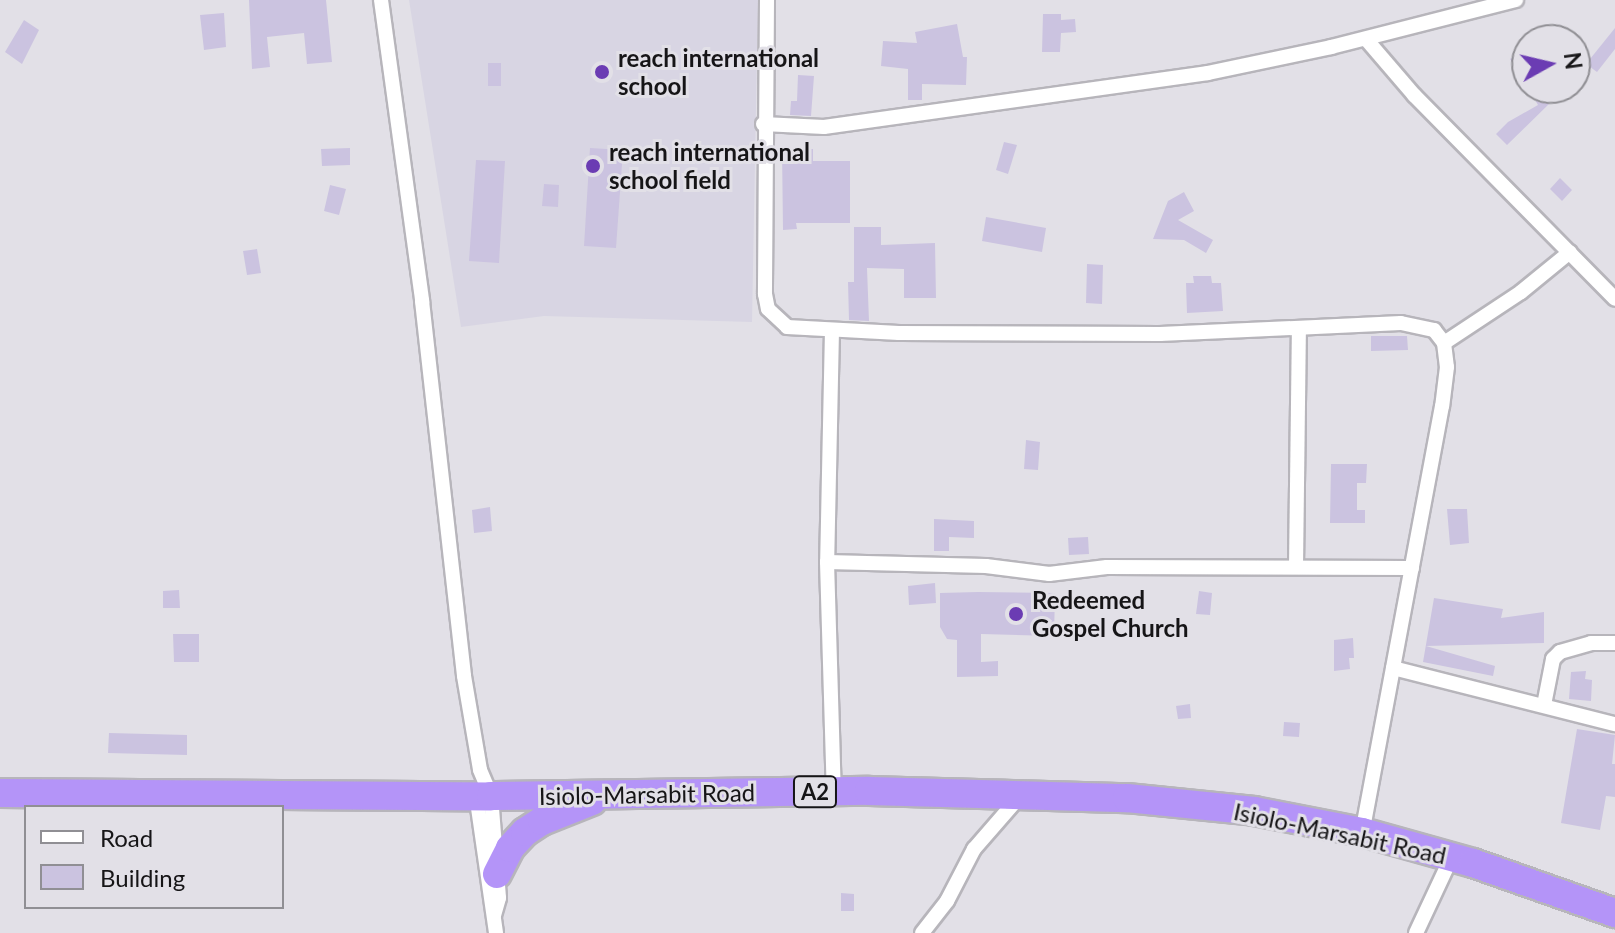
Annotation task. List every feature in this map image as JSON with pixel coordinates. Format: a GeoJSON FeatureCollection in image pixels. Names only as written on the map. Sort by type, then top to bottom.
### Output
{"type":"FeatureCollection","features":[{"type":"Feature","properties":{"kind":"highway","name":"Isiolo-Marsabit Road"},"geometry":{"type":"LineString","coordinates":[[0,793],[482,787],[608,795],[1023,793],[1227,808],[1362,832],[1452,856],[1615,913]]}},
{"type":"Feature","properties":{"kind":"highway"},"geometry":{"type":"LineString","coordinates":[[497,874],[510,848],[525,832],[542,821],[608,795]]}},
{"type":"Feature","properties":{"kind":"street"},"geometry":{"type":"LineString","coordinates":[[381,0],[422,301],[464,676],[497,874],[499,898],[494,915]]}},
{"type":"Feature","properties":{"kind":"street"},"geometry":{"type":"LineString","coordinates":[[767,0],[763,124],[765,294],[768,309],[787,327],[1160,334],[1401,323],[1434,330],[1444,343],[1445,386],[1362,832]]}},
{"type":"Feature","properties":{"kind":"street"},"geometry":{"type":"LineString","coordinates":[[763,124],[824,127],[1208,73],[1366,39],[1516,0]]}},
{"type":"Feature","properties":{"kind":"street"},"geometry":{"type":"LineString","coordinates":[[1366,39],[1414,95],[1615,299]]}},
{"type":"Feature","properties":{"kind":"street"},"geometry":{"type":"LineString","coordinates":[[1444,343],[1521,292],[1570,252]]}},
{"type":"Feature","properties":{"kind":"street"},"geometry":{"type":"LineString","coordinates":[[1296,567],[1299,329]]}},
{"type":"Feature","properties":{"kind":"street"},"geometry":{"type":"LineString","coordinates":[[832,330],[827,562],[834,792]]}},
{"type":"Feature","properties":{"kind":"street"},"geometry":{"type":"LineString","coordinates":[[827,562],[986,566],[1049,574],[1107,567],[1412,568]]}},
{"type":"Feature","properties":{"kind":"street"},"geometry":{"type":"LineString","coordinates":[[1544,705],[1553,659],[1560,652],[1591,643],[1615,643]]}},
{"type":"Feature","properties":{"kind":"street"},"geometry":{"type":"LineString","coordinates":[[1393,668],[1615,724]]}},
{"type":"Feature","properties":{"kind":"street"},"geometry":{"type":"LineString","coordinates":[[482,787],[496,933]]}},
{"type":"Feature","properties":{"kind":"street"},"geometry":{"type":"LineString","coordinates":[[922,933],[947,901],[974,849],[1023,793]]}},
{"type":"Feature","properties":{"kind":"street"},"geometry":{"type":"LineString","coordinates":[[1416,933],[1452,856]]}},
{"type":"Feature","properties":{"kind":"shaded area","name":"reach international school field"},"geometry":{"type":"Polygon","coordinates":[[[409,0],[758,0],[752,322],[544,316],[461,327],[409,0]]]}},
{"type":"Feature","properties":{"kind":"building"},"geometry":{"type":"Polygon","coordinates":[[[249,0],[326,0],[332,62],[307,64],[304,33],[267,37],[270,67],[252,69],[249,0]]]}},
{"type":"Feature","properties":{"kind":"building"},"geometry":{"type":"Polygon","coordinates":[[[224,13],[226,47],[204,50],[200,15],[224,13]]]}},
{"type":"Feature","properties":{"kind":"building"},"geometry":{"type":"Polygon","coordinates":[[[1043,14],[1061,14],[1061,20],[1075,19],[1076,32],[1061,33],[1060,52],[1042,52],[1043,14]]]}},
{"type":"Feature","properties":{"kind":"building"},"geometry":{"type":"Polygon","coordinates":[[[24,20],[39,30],[22,64],[5,52],[24,20]]]}},
{"type":"Feature","properties":{"kind":"building"},"geometry":{"type":"Polygon","coordinates":[[[957,24],[963,57],[967,57],[966,85],[922,84],[922,100],[908,100],[908,69],[881,66],[883,41],[917,43],[915,32],[957,24]]]}},
{"type":"Feature","properties":{"kind":"building"},"geometry":{"type":"Polygon","coordinates":[[[1615,28],[1615,49],[1597,72],[1591,68],[1591,58],[1615,28]]]}},
{"type":"Feature","properties":{"kind":"building"},"geometry":{"type":"Polygon","coordinates":[[[488,63],[501,63],[501,86],[488,86],[488,63]]]}},
{"type":"Feature","properties":{"kind":"building"},"geometry":{"type":"Polygon","coordinates":[[[798,75],[814,76],[811,116],[790,115],[791,101],[797,101],[798,75]]]}},
{"type":"Feature","properties":{"kind":"building"},"geometry":{"type":"Polygon","coordinates":[[[1549,104],[1507,145],[1496,134],[1508,122],[1538,105],[1549,104]]]}},
{"type":"Feature","properties":{"kind":"building"},"geometry":{"type":"Polygon","coordinates":[[[1004,142],[1017,145],[1008,174],[996,170],[1004,142]]]}},
{"type":"Feature","properties":{"kind":"building"},"geometry":{"type":"Polygon","coordinates":[[[350,148],[350,165],[322,166],[321,149],[350,148]]]}},
{"type":"Feature","properties":{"kind":"building"},"geometry":{"type":"Polygon","coordinates":[[[590,148],[623,150],[616,248],[584,246],[590,148]]]}},
{"type":"Feature","properties":{"kind":"building"},"geometry":{"type":"Polygon","coordinates":[[[782,149],[813,149],[813,161],[850,161],[850,223],[796,223],[797,229],[783,230],[782,149]]]}},
{"type":"Feature","properties":{"kind":"building"},"geometry":{"type":"Polygon","coordinates":[[[476,160],[505,161],[499,263],[469,261],[476,160]]]}},
{"type":"Feature","properties":{"kind":"building"},"geometry":{"type":"Polygon","coordinates":[[[1560,178],[1572,190],[1562,201],[1550,189],[1560,178]]]}},
{"type":"Feature","properties":{"kind":"building"},"geometry":{"type":"Polygon","coordinates":[[[544,184],[559,185],[558,207],[542,206],[544,184]]]}},
{"type":"Feature","properties":{"kind":"building"},"geometry":{"type":"Polygon","coordinates":[[[330,185],[346,189],[339,215],[324,211],[330,185]]]}},
{"type":"Feature","properties":{"kind":"building"},"geometry":{"type":"Polygon","coordinates":[[[1184,192],[1194,211],[1178,220],[1213,240],[1206,253],[1184,240],[1153,239],[1168,201],[1184,192]]]}},
{"type":"Feature","properties":{"kind":"building"},"geometry":{"type":"Polygon","coordinates":[[[986,217],[1046,228],[1042,252],[982,241],[986,217]]]}},
{"type":"Feature","properties":{"kind":"building"},"geometry":{"type":"Polygon","coordinates":[[[854,227],[881,227],[881,245],[935,243],[936,298],[904,298],[904,269],[867,268],[869,321],[849,320],[848,282],[854,282],[854,227]]]}},
{"type":"Feature","properties":{"kind":"building"},"geometry":{"type":"Polygon","coordinates":[[[257,249],[261,273],[247,275],[243,251],[257,249]]]}},
{"type":"Feature","properties":{"kind":"building"},"geometry":{"type":"Polygon","coordinates":[[[1087,264],[1103,265],[1102,304],[1086,303],[1087,264]]]}},
{"type":"Feature","properties":{"kind":"building"},"geometry":{"type":"Polygon","coordinates":[[[1193,276],[1211,276],[1212,283],[1221,283],[1223,311],[1187,313],[1186,283],[1194,283],[1193,276]]]}},
{"type":"Feature","properties":{"kind":"building"},"geometry":{"type":"Polygon","coordinates":[[[1371,336],[1407,336],[1408,350],[1371,351],[1371,336]]]}},
{"type":"Feature","properties":{"kind":"building"},"geometry":{"type":"Polygon","coordinates":[[[1026,440],[1040,442],[1038,470],[1024,469],[1026,440]]]}},
{"type":"Feature","properties":{"kind":"building"},"geometry":{"type":"Polygon","coordinates":[[[1331,464],[1367,464],[1366,483],[1357,483],[1357,510],[1365,510],[1365,523],[1330,523],[1331,464]]]}},
{"type":"Feature","properties":{"kind":"building"},"geometry":{"type":"Polygon","coordinates":[[[490,507],[492,531],[474,533],[472,510],[490,507]]]}},
{"type":"Feature","properties":{"kind":"building"},"geometry":{"type":"Polygon","coordinates":[[[1447,509],[1467,509],[1469,543],[1450,545],[1447,509]]]}},
{"type":"Feature","properties":{"kind":"building"},"geometry":{"type":"Polygon","coordinates":[[[934,519],[974,521],[974,538],[949,537],[949,551],[934,551],[934,519]]]}},
{"type":"Feature","properties":{"kind":"building"},"geometry":{"type":"Polygon","coordinates":[[[1088,537],[1089,554],[1069,555],[1068,538],[1088,537]]]}},
{"type":"Feature","properties":{"kind":"building"},"geometry":{"type":"Polygon","coordinates":[[[935,583],[936,603],[909,605],[908,586],[935,583]]]}},
{"type":"Feature","properties":{"kind":"building"},"geometry":{"type":"Polygon","coordinates":[[[179,590],[180,608],[163,608],[163,591],[179,590]]]}},
{"type":"Feature","properties":{"kind":"building"},"geometry":{"type":"Polygon","coordinates":[[[1199,591],[1212,593],[1210,615],[1196,614],[1199,591]]]}},
{"type":"Feature","properties":{"kind":"building"},"geometry":{"type":"Polygon","coordinates":[[[940,593],[1055,593],[1054,636],[981,634],[981,662],[998,661],[998,676],[957,677],[957,640],[947,639],[940,627],[940,593]]]}},
{"type":"Feature","properties":{"kind":"building"},"geometry":{"type":"Polygon","coordinates":[[[1434,598],[1503,609],[1501,618],[1544,612],[1544,643],[1426,646],[1495,666],[1493,676],[1423,662],[1434,598]]]}},
{"type":"Feature","properties":{"kind":"building"},"geometry":{"type":"Polygon","coordinates":[[[173,634],[199,634],[199,662],[174,662],[173,634]]]}},
{"type":"Feature","properties":{"kind":"building"},"geometry":{"type":"Polygon","coordinates":[[[1353,638],[1354,658],[1349,658],[1350,669],[1334,671],[1334,640],[1353,638]]]}},
{"type":"Feature","properties":{"kind":"building"},"geometry":{"type":"Polygon","coordinates":[[[1586,671],[1585,679],[1592,680],[1591,701],[1569,699],[1571,672],[1586,671]]]}},
{"type":"Feature","properties":{"kind":"building"},"geometry":{"type":"Polygon","coordinates":[[[1190,704],[1191,718],[1178,719],[1176,706],[1190,704]]]}},
{"type":"Feature","properties":{"kind":"building"},"geometry":{"type":"Polygon","coordinates":[[[1284,722],[1300,723],[1299,737],[1283,736],[1284,722]]]}},
{"type":"Feature","properties":{"kind":"building"},"geometry":{"type":"Polygon","coordinates":[[[1577,729],[1615,735],[1612,764],[1615,764],[1615,797],[1606,796],[1600,830],[1561,823],[1577,729]]]}},
{"type":"Feature","properties":{"kind":"building"},"geometry":{"type":"Polygon","coordinates":[[[109,733],[187,735],[187,755],[108,753],[109,733]]]}},
{"type":"Feature","properties":{"kind":"building"},"geometry":{"type":"Polygon","coordinates":[[[841,893],[854,894],[854,911],[841,911],[841,893]]]}},
{"type":"Feature","properties":{"kind":"place","name":"reach international school"},"geometry":{"type":"Point","coordinates":[602,72]}},
{"type":"Feature","properties":{"kind":"place","name":"reach international school field"},"geometry":{"type":"Point","coordinates":[593,166]}},
{"type":"Feature","properties":{"kind":"place","name":"Redeemed Gospel Church"},"geometry":{"type":"Point","coordinates":[1016,614]}}]}
